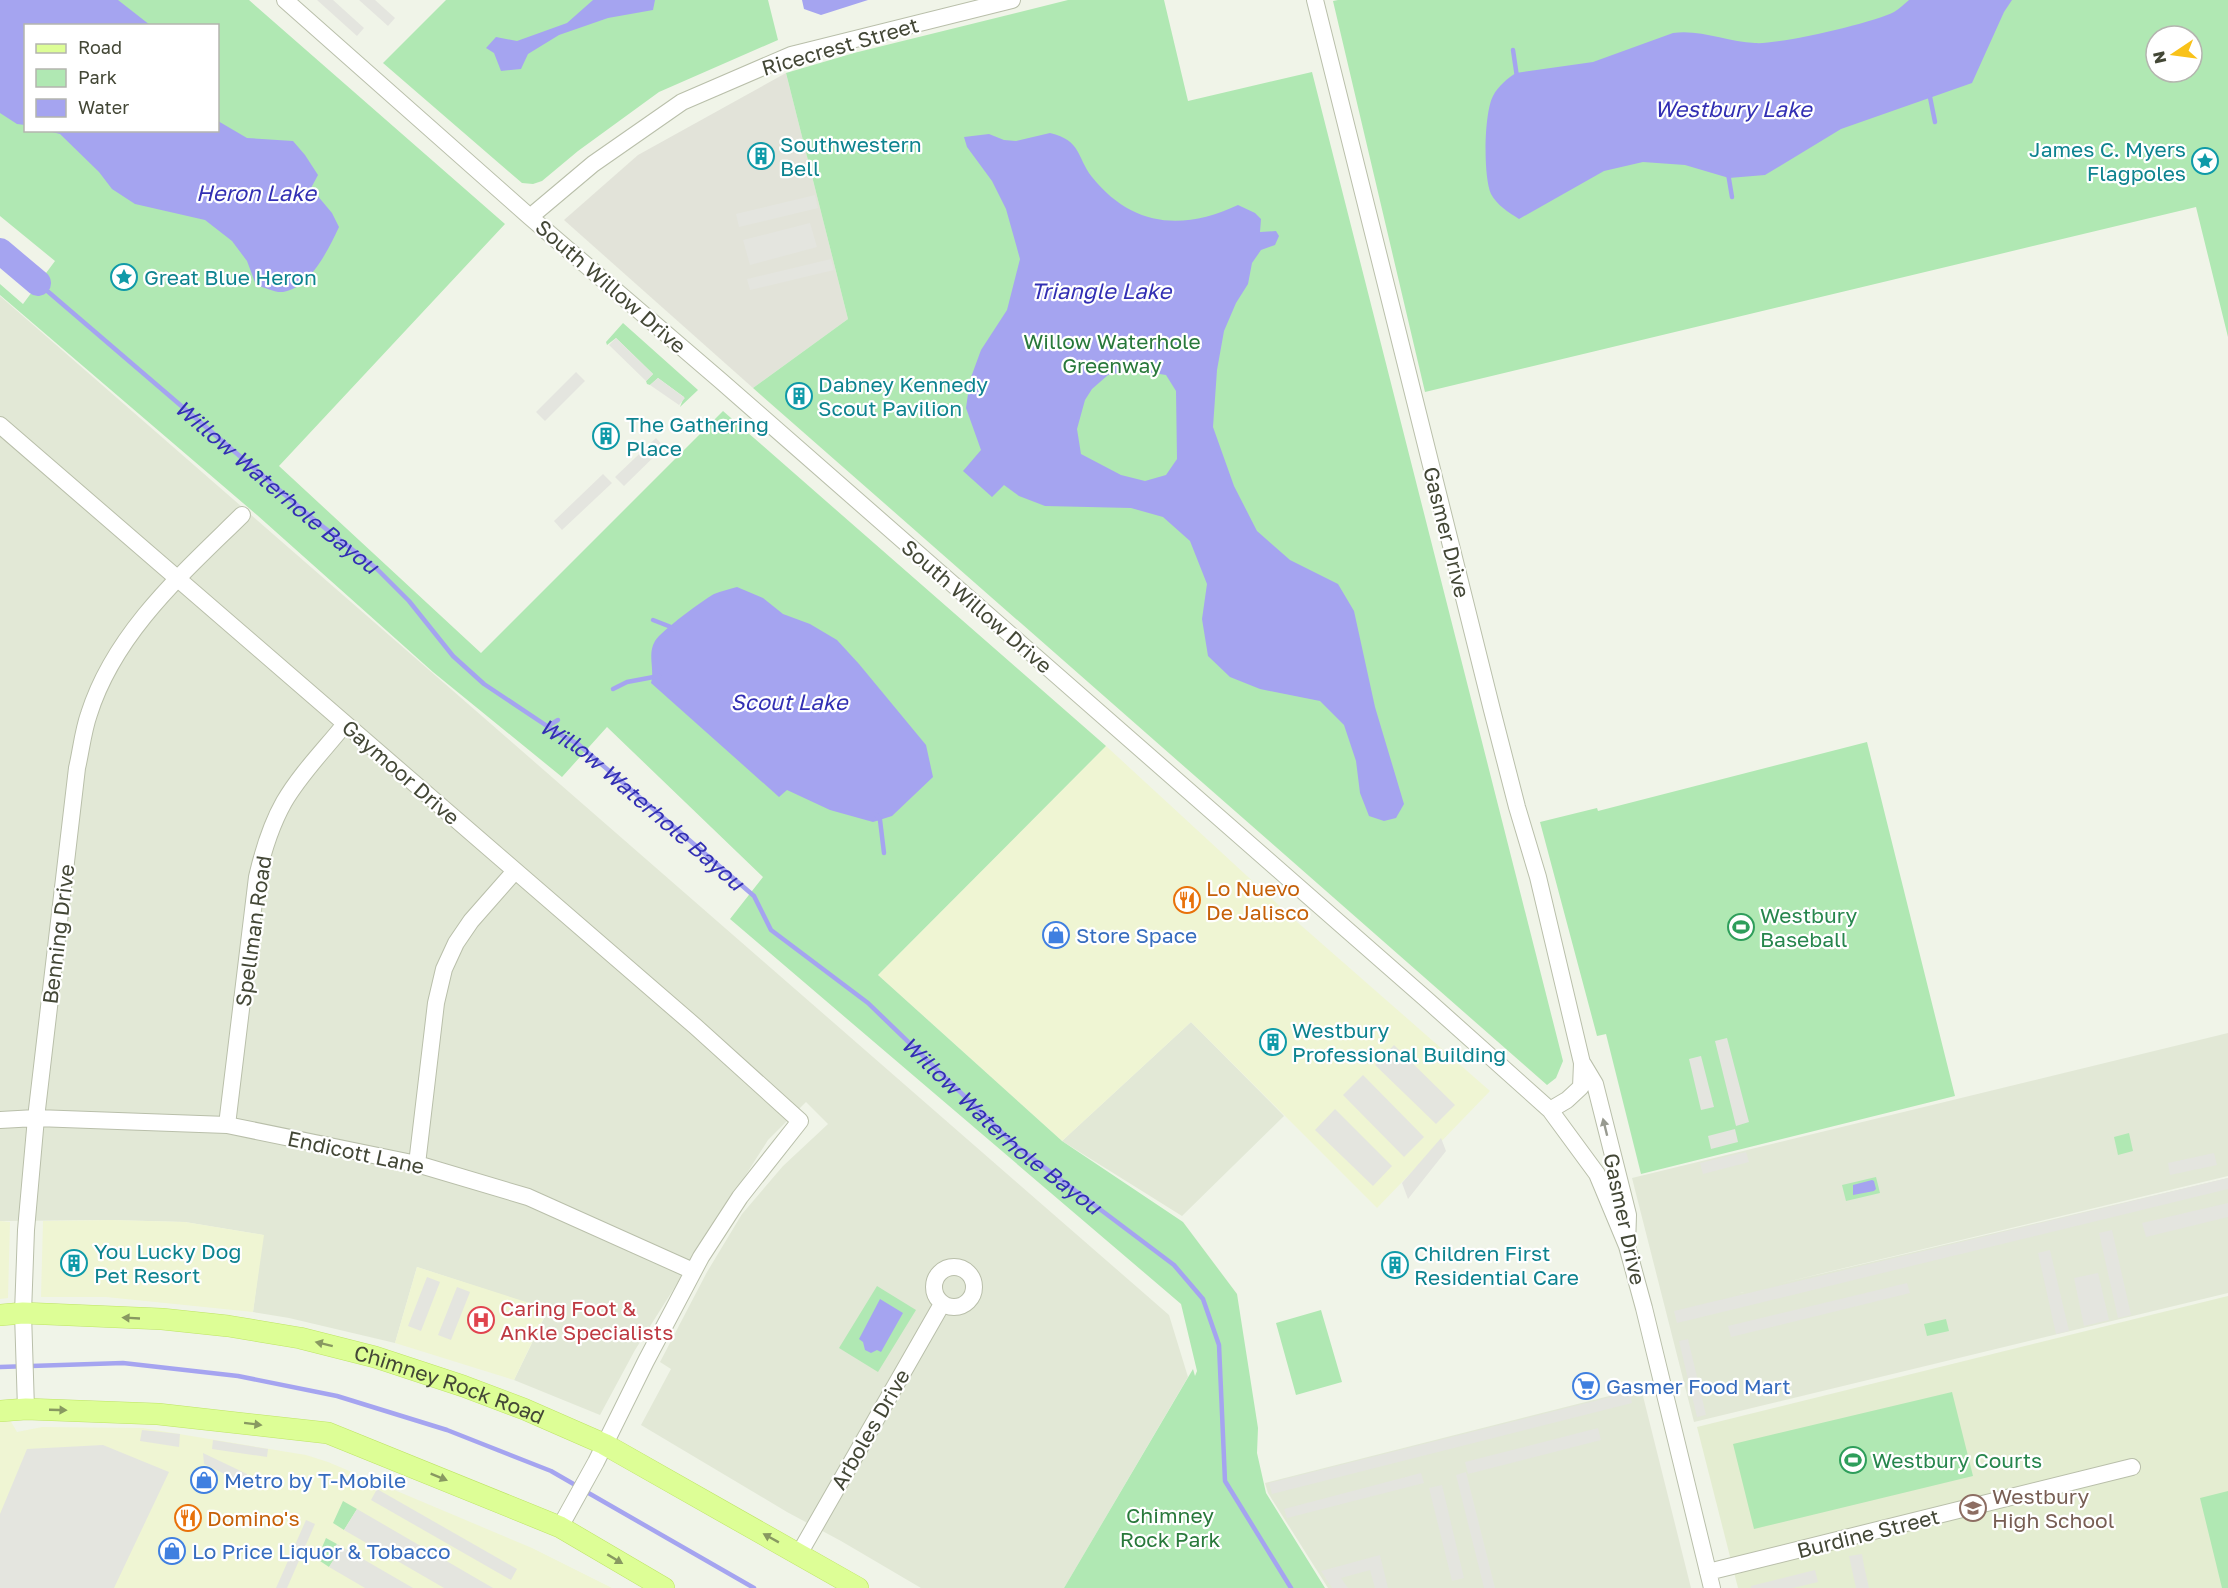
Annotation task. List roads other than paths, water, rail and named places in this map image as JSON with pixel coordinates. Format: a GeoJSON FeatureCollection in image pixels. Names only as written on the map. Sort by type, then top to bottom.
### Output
{"type":"FeatureCollection","features":[{"type":"Feature","properties":{"kind":"main road","name":"Chimney Rock Road"},"geometry":{"type":"LineString","coordinates":[[0,1316],[23,1312],[162,1319],[228,1326],[300,1338],[375,1357],[524,1409],[600,1453],[799,1554],[858,1588]]}},
{"type":"Feature","properties":{"kind":"main road"},"geometry":{"type":"LineString","coordinates":[[0,1411],[26,1409],[158,1414],[328,1433],[565,1518],[664,1588]]}},
{"type":"Feature","properties":{"kind":"street","name":"South Willow Drive"},"geometry":{"type":"LineString","coordinates":[[285,0],[1550,1110],[1597,1174],[1627,1246]]}},
{"type":"Feature","properties":{"kind":"street","name":"Ricecrest Street"},"geometry":{"type":"LineString","coordinates":[[530,217],[593,164],[639,130],[688,99],[791,56],[1012,0]]}},
{"type":"Feature","properties":{"kind":"street","name":"Gasmer Drive"},"geometry":{"type":"LineString","coordinates":[[1315,0],[1498,732],[1538,877],[1582,1063],[1581,1087],[1567,1100],[1550,1110]]}},
{"type":"Feature","properties":{"kind":"street","name":"Gaymoor Drive"},"geometry":{"type":"LineString","coordinates":[[0,425],[696,1027],[800,1121],[740,1197],[693,1271]]}},
{"type":"Feature","properties":{"kind":"street","name":"Benning Drive"},"geometry":{"type":"LineString","coordinates":[[26,1409],[23,1312],[26,1230],[36,1118],[77,768],[89,715],[103,679],[123,644],[146,613],[242,515]]}},
{"type":"Feature","properties":{"kind":"street","name":"Spellman Road"},"geometry":{"type":"LineString","coordinates":[[227,1125],[257,877],[263,851],[284,802],[296,783],[345,724]]}},
{"type":"Feature","properties":{"kind":"street"},"geometry":{"type":"LineString","coordinates":[[417,1164],[436,1003],[444,969],[456,943],[471,921],[515,871]]}},
{"type":"Feature","properties":{"kind":"street","name":"Gasmer Drive"},"geometry":{"type":"LineString","coordinates":[[1582,1063],[1595,1084],[1628,1215],[1627,1246],[1710,1580]]}},
{"type":"Feature","properties":{"kind":"street","name":"Endicott Lane"},"geometry":{"type":"LineString","coordinates":[[0,1120],[36,1118],[227,1125],[417,1164],[528,1197],[693,1271]]}},
{"type":"Feature","properties":{"kind":"street"},"geometry":{"type":"LineString","coordinates":[[565,1518],[693,1271]]}},
{"type":"Feature","properties":{"kind":"street","name":"Arboles Drive"},"geometry":{"type":"LineString","coordinates":[[799,1554],[942,1304]]}},
{"type":"Feature","properties":{"kind":"street","name":"Burdine Street"},"geometry":{"type":"LineString","coordinates":[[1710,1580],[2132,1467]]}},
{"type":"Feature","properties":{"kind":"water"},"geometry":{"type":"Polygon","coordinates":[[[0,0],[118,0],[149,24],[24,24],[24,125],[17,124],[0,113],[0,0]]]}},
{"type":"Feature","properties":{"kind":"water"},"geometry":{"type":"Polygon","coordinates":[[[593,0],[655,0],[653,10],[608,18],[559,35],[528,54],[521,69],[501,71],[494,53],[486,48],[496,37],[517,41],[567,23],[593,0]]]}},
{"type":"Feature","properties":{"kind":"water"},"geometry":{"type":"Polygon","coordinates":[[[802,0],[868,0],[821,15],[804,9],[802,0]]]}},
{"type":"Feature","properties":{"kind":"water","name":"Westbury Lake"},"geometry":{"type":"Polygon","coordinates":[[[1909,0],[2012,0],[2004,12],[1972,83],[1841,129],[1765,175],[1729,178],[1685,165],[1643,162],[1604,171],[1519,219],[1500,205],[1491,194],[1486,160],[1486,130],[1490,104],[1498,89],[1516,73],[1593,62],[1673,33],[1704,34],[1755,43],[1783,41],[1883,17],[1894,12],[1909,0]]]}},
{"type":"Feature","properties":{"kind":"water","name":"Heron Lake"},"geometry":{"type":"Polygon","coordinates":[[[219,122],[247,138],[293,141],[318,175],[311,188],[332,213],[339,227],[310,276],[293,289],[283,292],[273,291],[256,285],[247,261],[232,241],[205,220],[135,204],[112,189],[99,172],[60,134],[52,132],[219,132],[219,122]]]}},
{"type":"Feature","properties":{"kind":"water","name":"Triangle Lake"},"geometry":{"type":"Polygon","coordinates":[[[1050,133],[1068,140],[1077,150],[1092,177],[1108,194],[1141,215],[1159,220],[1198,219],[1238,205],[1255,213],[1261,219],[1260,232],[1276,231],[1279,236],[1275,245],[1261,250],[1252,263],[1248,284],[1236,303],[1224,331],[1217,370],[1213,427],[1234,486],[1257,531],[1290,560],[1338,584],[1354,611],[1375,707],[1404,804],[1396,818],[1384,821],[1369,816],[1360,793],[1356,761],[1344,725],[1320,701],[1260,689],[1230,677],[1208,656],[1202,619],[1207,584],[1190,541],[1163,517],[1131,508],[1045,506],[1019,496],[1004,485],[992,497],[963,471],[981,450],[966,408],[970,380],[981,350],[1007,310],[1020,259],[1006,209],[992,181],[967,147],[964,137],[989,134],[1004,140],[1016,141],[1050,133]],[[1135,370],[1108,375],[1092,389],[1085,400],[1077,429],[1081,454],[1121,475],[1145,481],[1166,475],[1177,459],[1176,391],[1166,375],[1135,370]]]}},
{"type":"Feature","properties":{"kind":"water","name":"Scout Lake"},"geometry":{"type":"Polygon","coordinates":[[[737,587],[763,598],[783,614],[810,624],[837,640],[926,745],[933,777],[892,816],[873,822],[830,810],[787,790],[779,797],[651,683],[652,651],[659,636],[708,598],[737,587]]]}},
{"type":"Feature","properties":{"kind":"water"},"geometry":{"type":"Polygon","coordinates":[[[1872,1180],[1876,1189],[1874,1191],[1853,1195],[1853,1185],[1872,1180]]]}},
{"type":"Feature","properties":{"kind":"water"},"geometry":{"type":"Polygon","coordinates":[[[880,1299],[903,1313],[881,1352],[877,1350],[871,1353],[865,1350],[863,1342],[859,1339],[880,1299]]]}},
{"type":"Feature","properties":{"kind":"waterway"},"geometry":{"type":"LineString","coordinates":[[1513,50],[1517,77]]}},
{"type":"Feature","properties":{"kind":"waterway"},"geometry":{"type":"LineString","coordinates":[[1929,92],[1935,122]]}},
{"type":"Feature","properties":{"kind":"waterway"},"geometry":{"type":"LineString","coordinates":[[1728,173],[1732,197]]}},
{"type":"Feature","properties":{"kind":"waterway","name":"Willow Waterhole Bayou"},"geometry":{"type":"LineString","coordinates":[[0,251],[38,283]]}},
{"type":"Feature","properties":{"kind":"waterway","name":"Willow Waterhole Bayou"},"geometry":{"type":"LineString","coordinates":[[38,283],[312,518],[376,568],[409,601],[453,656],[484,684],[578,744],[754,896],[771,930],[868,1003],[1016,1146],[1174,1265],[1203,1299],[1219,1345],[1225,1481],[1291,1588]]}},
{"type":"Feature","properties":{"kind":"waterway"},"geometry":{"type":"LineString","coordinates":[[653,620],[675,630]]}},
{"type":"Feature","properties":{"kind":"waterway"},"geometry":{"type":"LineString","coordinates":[[613,689],[627,682],[659,676]]}},
{"type":"Feature","properties":{"kind":"waterway"},"geometry":{"type":"LineString","coordinates":[[548,726],[558,720]]}},
{"type":"Feature","properties":{"kind":"waterway"},"geometry":{"type":"LineString","coordinates":[[876,815],[880,820],[884,853]]}},
{"type":"Feature","properties":{"kind":"waterway"},"geometry":{"type":"LineString","coordinates":[[0,1367],[123,1363],[238,1376],[337,1396],[447,1430],[551,1471],[577,1486]]}},
{"type":"Feature","properties":{"kind":"waterway"},"geometry":{"type":"LineString","coordinates":[[585,1491],[754,1588]]}},
{"type":"Feature","properties":{"kind":"place","name":"Southwestern Bell"},"geometry":{"type":"Point","coordinates":[761,156]}},
{"type":"Feature","properties":{"kind":"place","name":"James C. Myers Flagpoles"},"geometry":{"type":"Point","coordinates":[2205,161]}},
{"type":"Feature","properties":{"kind":"place","name":"Great Blue Heron"},"geometry":{"type":"Point","coordinates":[124,277]}},
{"type":"Feature","properties":{"kind":"place","name":"Dabney Kennedy Scout Pavilion"},"geometry":{"type":"Point","coordinates":[799,396]}},
{"type":"Feature","properties":{"kind":"place","name":"The Gathering Place"},"geometry":{"type":"Point","coordinates":[606,436]}},
{"type":"Feature","properties":{"kind":"place","name":"Lo Nuevo De Jalisco"},"geometry":{"type":"Point","coordinates":[1187,900]}},
{"type":"Feature","properties":{"kind":"place","name":"Westbury Baseball"},"geometry":{"type":"Point","coordinates":[1741,927]}},
{"type":"Feature","properties":{"kind":"place","name":"Store Space"},"geometry":{"type":"Point","coordinates":[1056,935]}},
{"type":"Feature","properties":{"kind":"place","name":"Westbury Professional Building"},"geometry":{"type":"Point","coordinates":[1273,1042]}},
{"type":"Feature","properties":{"kind":"place","name":"You Lucky Dog Pet Resort"},"geometry":{"type":"Point","coordinates":[74,1263]}},
{"type":"Feature","properties":{"kind":"place","name":"Children First Residential Care"},"geometry":{"type":"Point","coordinates":[1395,1265]}},
{"type":"Feature","properties":{"kind":"place","name":"Caring Foot & Ankle Specialists"},"geometry":{"type":"Point","coordinates":[481,1320]}},
{"type":"Feature","properties":{"kind":"place","name":"Gasmer Food Mart"},"geometry":{"type":"Point","coordinates":[1586,1386]}},
{"type":"Feature","properties":{"kind":"place","name":"Westbury Courts"},"geometry":{"type":"Point","coordinates":[1853,1460]}},
{"type":"Feature","properties":{"kind":"place","name":"Metro by T-Mobile"},"geometry":{"type":"Point","coordinates":[204,1480]}},
{"type":"Feature","properties":{"kind":"place","name":"Westbury High School"},"geometry":{"type":"Point","coordinates":[1973,1508]}},
{"type":"Feature","properties":{"kind":"place","name":"Domino's"},"geometry":{"type":"Point","coordinates":[188,1518]}},
{"type":"Feature","properties":{"kind":"place","name":"Lo Price Liquor & Tobacco"},"geometry":{"type":"Point","coordinates":[172,1551]}},
{"type":"Feature","properties":{"kind":"park label","name":"Willow Waterhole Greenway"},"geometry":{"type":"Point","coordinates":[1112,353]}},
{"type":"Feature","properties":{"kind":"park label","name":"Chimney Rock Park"},"geometry":{"type":"Point","coordinates":[1170,1527]}}]}
